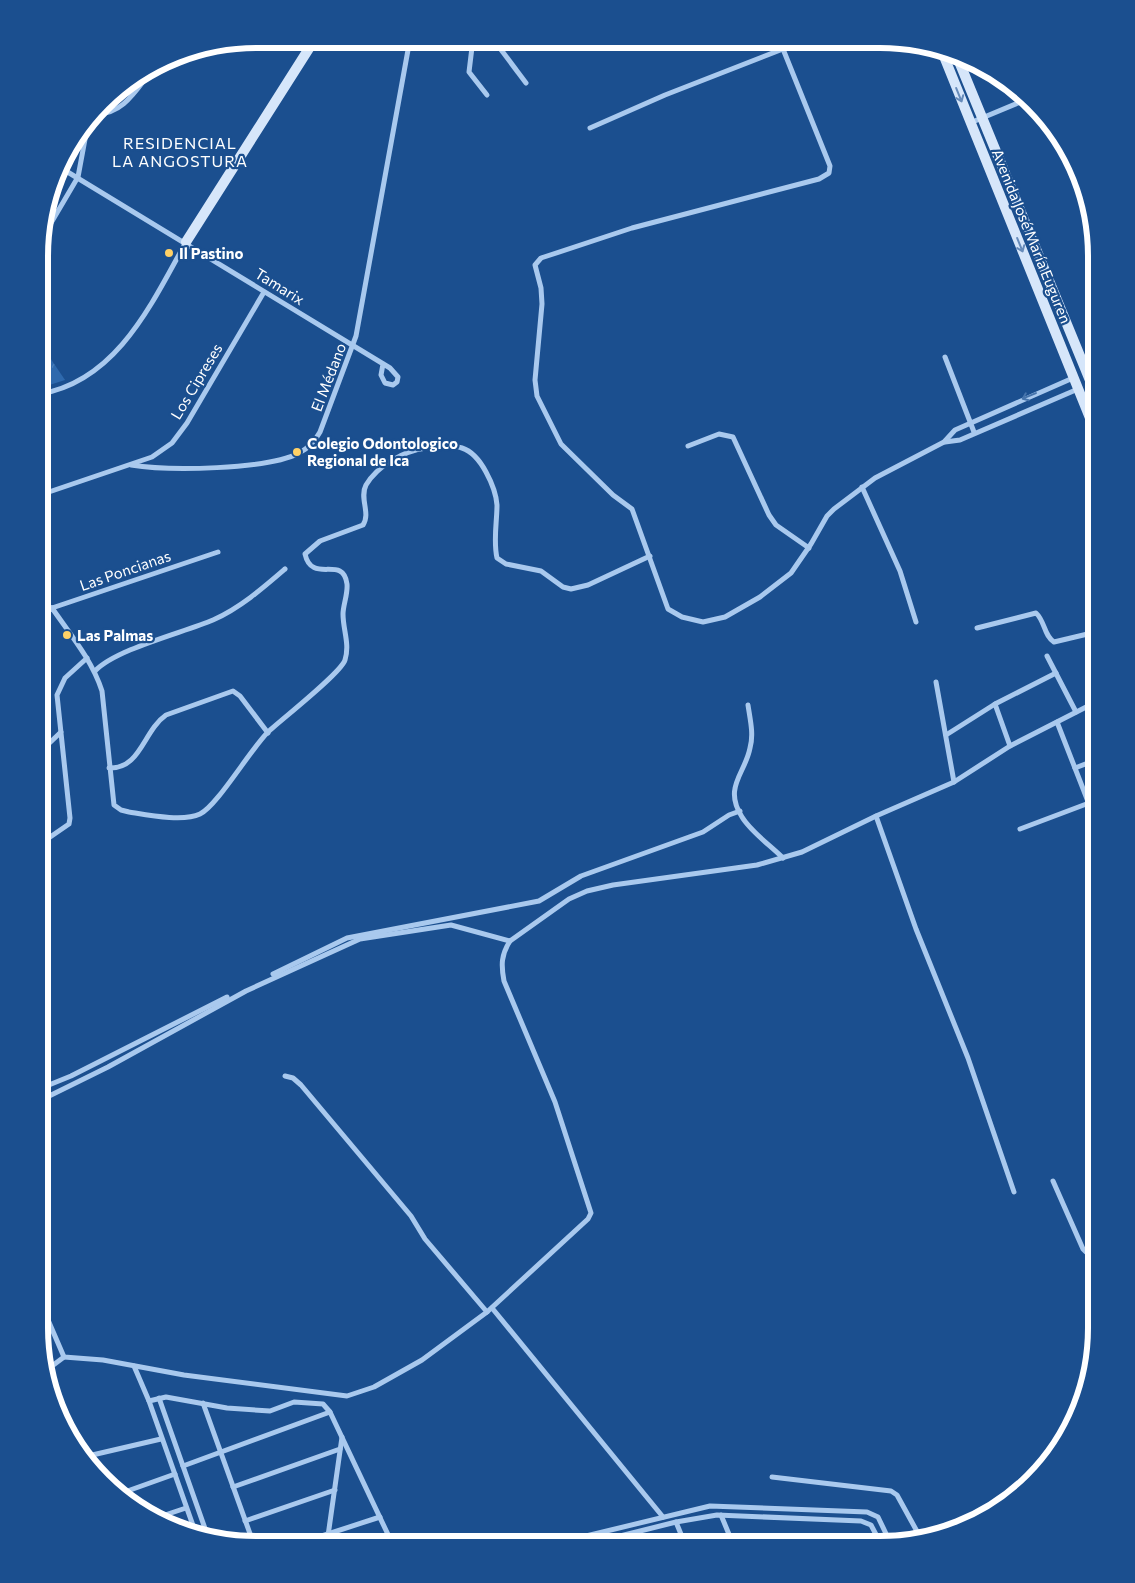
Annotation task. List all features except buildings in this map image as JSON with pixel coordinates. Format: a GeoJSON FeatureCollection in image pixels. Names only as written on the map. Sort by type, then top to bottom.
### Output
{"type":"FeatureCollection","features":[{"type":"Feature","properties":{"kind":"street"},"geometry":{"type":"LineString","coordinates":[[48,392],[64,388],[82,378],[114,354],[148,309],[186,242],[309,48]]}},
{"type":"Feature","properties":{"kind":"street","name":"El Médano"},"geometry":{"type":"LineString","coordinates":[[48,492],[131,465],[153,468],[208,468],[267,463],[300,453],[314,442],[320,432],[353,347],[408,48]]}},
{"type":"Feature","properties":{"kind":"street"},"geometry":{"type":"LineString","coordinates":[[471,48],[469,72],[487,95]]}},
{"type":"Feature","properties":{"kind":"street"},"geometry":{"type":"LineString","coordinates":[[499,48],[526,83]]}},
{"type":"Feature","properties":{"kind":"street"},"geometry":{"type":"LineString","coordinates":[[590,128],[665,95],[783,49],[830,166],[829,173],[819,179],[632,228],[537,261],[535,265],[541,288],[542,304],[535,380],[537,396],[551,426],[566,450],[613,495],[632,509],[668,609],[682,617],[703,622],[725,617],[760,597],[791,573],[827,516],[862,487],[895,467],[944,442],[960,440],[974,432],[1088,385]]}},
{"type":"Feature","properties":{"kind":"street","name":"Avenida José María Euguren"},"geometry":{"type":"LineString","coordinates":[[944,58],[1088,413]]}},
{"type":"Feature","properties":{"kind":"street","name":"Avenida José María Euguren"},"geometry":{"type":"LineString","coordinates":[[960,63],[1088,362]]}},
{"type":"Feature","properties":{"kind":"street"},"geometry":{"type":"LineString","coordinates":[[103,114],[108,114],[120,108],[143,81]]}},
{"type":"Feature","properties":{"kind":"street"},"geometry":{"type":"LineString","coordinates":[[970,123],[1020,102]]}},
{"type":"Feature","properties":{"kind":"street"},"geometry":{"type":"LineString","coordinates":[[49,226],[78,177],[86,136]]}},
{"type":"Feature","properties":{"kind":"street","name":"Tamarix"},"geometry":{"type":"LineString","coordinates":[[66,171],[186,242],[383,364]]}},
{"type":"Feature","properties":{"kind":"street","name":"Los Cipreses"},"geometry":{"type":"LineString","coordinates":[[131,465],[152,457],[179,434],[264,292]]}},
{"type":"Feature","properties":{"kind":"street"},"geometry":{"type":"LineString","coordinates":[[945,357],[974,432]]}},
{"type":"Feature","properties":{"kind":"street"},"geometry":{"type":"LineString","coordinates":[[944,442],[955,430],[971,422],[1088,373]]}},
{"type":"Feature","properties":{"kind":"street"},"geometry":{"type":"LineString","coordinates":[[688,446],[719,434],[733,437],[769,515],[776,525],[808,548]]}},
{"type":"Feature","properties":{"kind":"street"},"geometry":{"type":"LineString","coordinates":[[48,607],[52,608],[88,658],[102,691],[114,805],[121,810],[176,817],[194,816],[202,813],[211,804],[268,733],[338,670],[345,660],[347,642],[343,615],[348,587],[346,578],[337,569],[314,569],[307,564],[305,554],[320,541],[362,525],[366,518],[363,492],[367,485],[388,464],[408,452],[430,447],[456,446],[465,448],[476,456],[494,488],[496,503],[496,552],[500,561],[506,564],[541,571],[563,587],[571,589],[588,585],[650,556]]}},
{"type":"Feature","properties":{"kind":"street"},"geometry":{"type":"LineString","coordinates":[[862,487],[900,571],[916,622]]}},
{"type":"Feature","properties":{"kind":"street","name":"Las Poncianas"},"geometry":{"type":"LineString","coordinates":[[52,608],[218,552]]}},
{"type":"Feature","properties":{"kind":"street"},"geometry":{"type":"LineString","coordinates":[[95,671],[118,656],[223,616],[255,595],[285,569]]}},
{"type":"Feature","properties":{"kind":"street"},"geometry":{"type":"LineString","coordinates":[[48,612],[52,608]]}},
{"type":"Feature","properties":{"kind":"street"},"geometry":{"type":"LineString","coordinates":[[977,628],[1036,613],[1040,616],[1049,638],[1054,642],[1088,634]]}},
{"type":"Feature","properties":{"kind":"street"},"geometry":{"type":"LineString","coordinates":[[1047,656],[1076,712]]}},
{"type":"Feature","properties":{"kind":"street"},"geometry":{"type":"LineString","coordinates":[[48,838],[69,824],[70,818],[58,688],[73,670],[88,658]]}},
{"type":"Feature","properties":{"kind":"street"},"geometry":{"type":"LineString","coordinates":[[946,734],[995,704],[1056,674]]}},
{"type":"Feature","properties":{"kind":"street"},"geometry":{"type":"LineString","coordinates":[[936,682],[954,782]]}},
{"type":"Feature","properties":{"kind":"street"},"geometry":{"type":"LineString","coordinates":[[109,768],[118,768],[128,764],[159,721],[166,715],[233,692],[240,696],[268,733]]}},
{"type":"Feature","properties":{"kind":"street"},"geometry":{"type":"LineString","coordinates":[[995,704],[1010,746]]}},
{"type":"Feature","properties":{"kind":"street"},"geometry":{"type":"LineString","coordinates":[[748,705],[752,731],[750,749],[736,778],[734,791],[742,817],[783,858]]}},
{"type":"Feature","properties":{"kind":"street"},"geometry":{"type":"LineString","coordinates":[[51,1367],[64,1357],[347,1396],[374,1387],[422,1360],[489,1310],[588,1219],[591,1213],[555,1102],[504,981],[501,964],[503,952],[510,941],[569,899],[587,891],[613,885],[757,865],[802,852],[876,816],[954,782],[1010,746],[1088,706]]}},
{"type":"Feature","properties":{"kind":"street"},"geometry":{"type":"LineString","coordinates":[[1057,722],[1088,800]]}},
{"type":"Feature","properties":{"kind":"street"},"geometry":{"type":"LineString","coordinates":[[48,744],[61,732]]}},
{"type":"Feature","properties":{"kind":"street"},"geometry":{"type":"LineString","coordinates":[[1075,768],[1088,763]]}},
{"type":"Feature","properties":{"kind":"street"},"geometry":{"type":"LineString","coordinates":[[1020,829],[1088,803]]}},
{"type":"Feature","properties":{"kind":"street"},"geometry":{"type":"LineString","coordinates":[[48,1085],[72,1076],[347,938],[539,901],[581,876],[703,832],[729,815],[740,811]]}},
{"type":"Feature","properties":{"kind":"street"},"geometry":{"type":"LineString","coordinates":[[876,816],[900,885],[968,1058],[1014,1192]]}},
{"type":"Feature","properties":{"kind":"street"},"geometry":{"type":"LineString","coordinates":[[48,1097],[108,1067],[246,991],[360,939],[452,925],[510,941]]}},
{"type":"Feature","properties":{"kind":"street"},"geometry":{"type":"LineString","coordinates":[[285,1076],[293,1078],[301,1085],[411,1216],[424,1239],[489,1310],[663,1517]]}},
{"type":"Feature","properties":{"kind":"street"},"geometry":{"type":"LineString","coordinates":[[1053,1181],[1083,1249],[1088,1252]]}},
{"type":"Feature","properties":{"kind":"street"},"geometry":{"type":"LineString","coordinates":[[48,1320],[64,1357]]}},
{"type":"Feature","properties":{"kind":"street"},"geometry":{"type":"LineString","coordinates":[[134,1366],[149,1401],[193,1525]]}},
{"type":"Feature","properties":{"kind":"street"},"geometry":{"type":"LineString","coordinates":[[149,1401],[159,1398],[270,1411],[294,1402],[316,1402],[323,1404],[330,1412],[342,1436],[389,1536]]}},
{"type":"Feature","properties":{"kind":"street"},"geometry":{"type":"LineString","coordinates":[[159,1398],[205,1529]]}},
{"type":"Feature","properties":{"kind":"street"},"geometry":{"type":"LineString","coordinates":[[203,1403],[251,1536]]}},
{"type":"Feature","properties":{"kind":"street"},"geometry":{"type":"LineString","coordinates":[[183,1466],[330,1412]]}},
{"type":"Feature","properties":{"kind":"street"},"geometry":{"type":"LineString","coordinates":[[329,1536],[342,1436]]}},
{"type":"Feature","properties":{"kind":"street"},"geometry":{"type":"LineString","coordinates":[[91,1455],[161,1439]]}},
{"type":"Feature","properties":{"kind":"street"},"geometry":{"type":"LineString","coordinates":[[233,1487],[340,1449]]}},
{"type":"Feature","properties":{"kind":"street"},"geometry":{"type":"LineString","coordinates":[[127,1491],[175,1474]]}},
{"type":"Feature","properties":{"kind":"street"},"geometry":{"type":"LineString","coordinates":[[772,1477],[890,1491],[897,1495],[918,1532]]}},
{"type":"Feature","properties":{"kind":"street"},"geometry":{"type":"LineString","coordinates":[[245,1521],[335,1490]]}},
{"type":"Feature","properties":{"kind":"street"},"geometry":{"type":"LineString","coordinates":[[586,1536],[715,1506],[868,1512],[878,1516],[887,1535]]}},
{"type":"Feature","properties":{"kind":"street"},"geometry":{"type":"LineString","coordinates":[[166,1515],[186,1508]]}},
{"type":"Feature","properties":{"kind":"street"},"geometry":{"type":"LineString","coordinates":[[721,1515],[730,1536]]}},
{"type":"Feature","properties":{"kind":"street"},"geometry":{"type":"LineString","coordinates":[[623,1536],[676,1522],[721,1515],[861,1520],[871,1525],[876,1536]]}},
{"type":"Feature","properties":{"kind":"street"},"geometry":{"type":"LineString","coordinates":[[318,1536],[380,1517]]}},
{"type":"Feature","properties":{"kind":"street"},"geometry":{"type":"LineString","coordinates":[[676,1522],[682,1536]]}},
{"type":"Feature","properties":{"kind":"green space"},"geometry":{"type":"Polygon","coordinates":[[[48,355],[65,380],[48,385],[48,355]]]}},
{"type":"Feature","properties":{"kind":"place","name":"Il Pastino"},"geometry":{"type":"Point","coordinates":[169,253]}},
{"type":"Feature","properties":{"kind":"place","name":"Colegio Odontologico Regional de Ica"},"geometry":{"type":"Point","coordinates":[297,452]}},
{"type":"Feature","properties":{"kind":"place","name":"Las Palmas"},"geometry":{"type":"Point","coordinates":[67,635]}},
{"type":"Feature","properties":{"kind":"district","name":"RESIDENCIAL LA ANGOSTURA"},"geometry":{"type":"Point","coordinates":[180,151]}}]}
